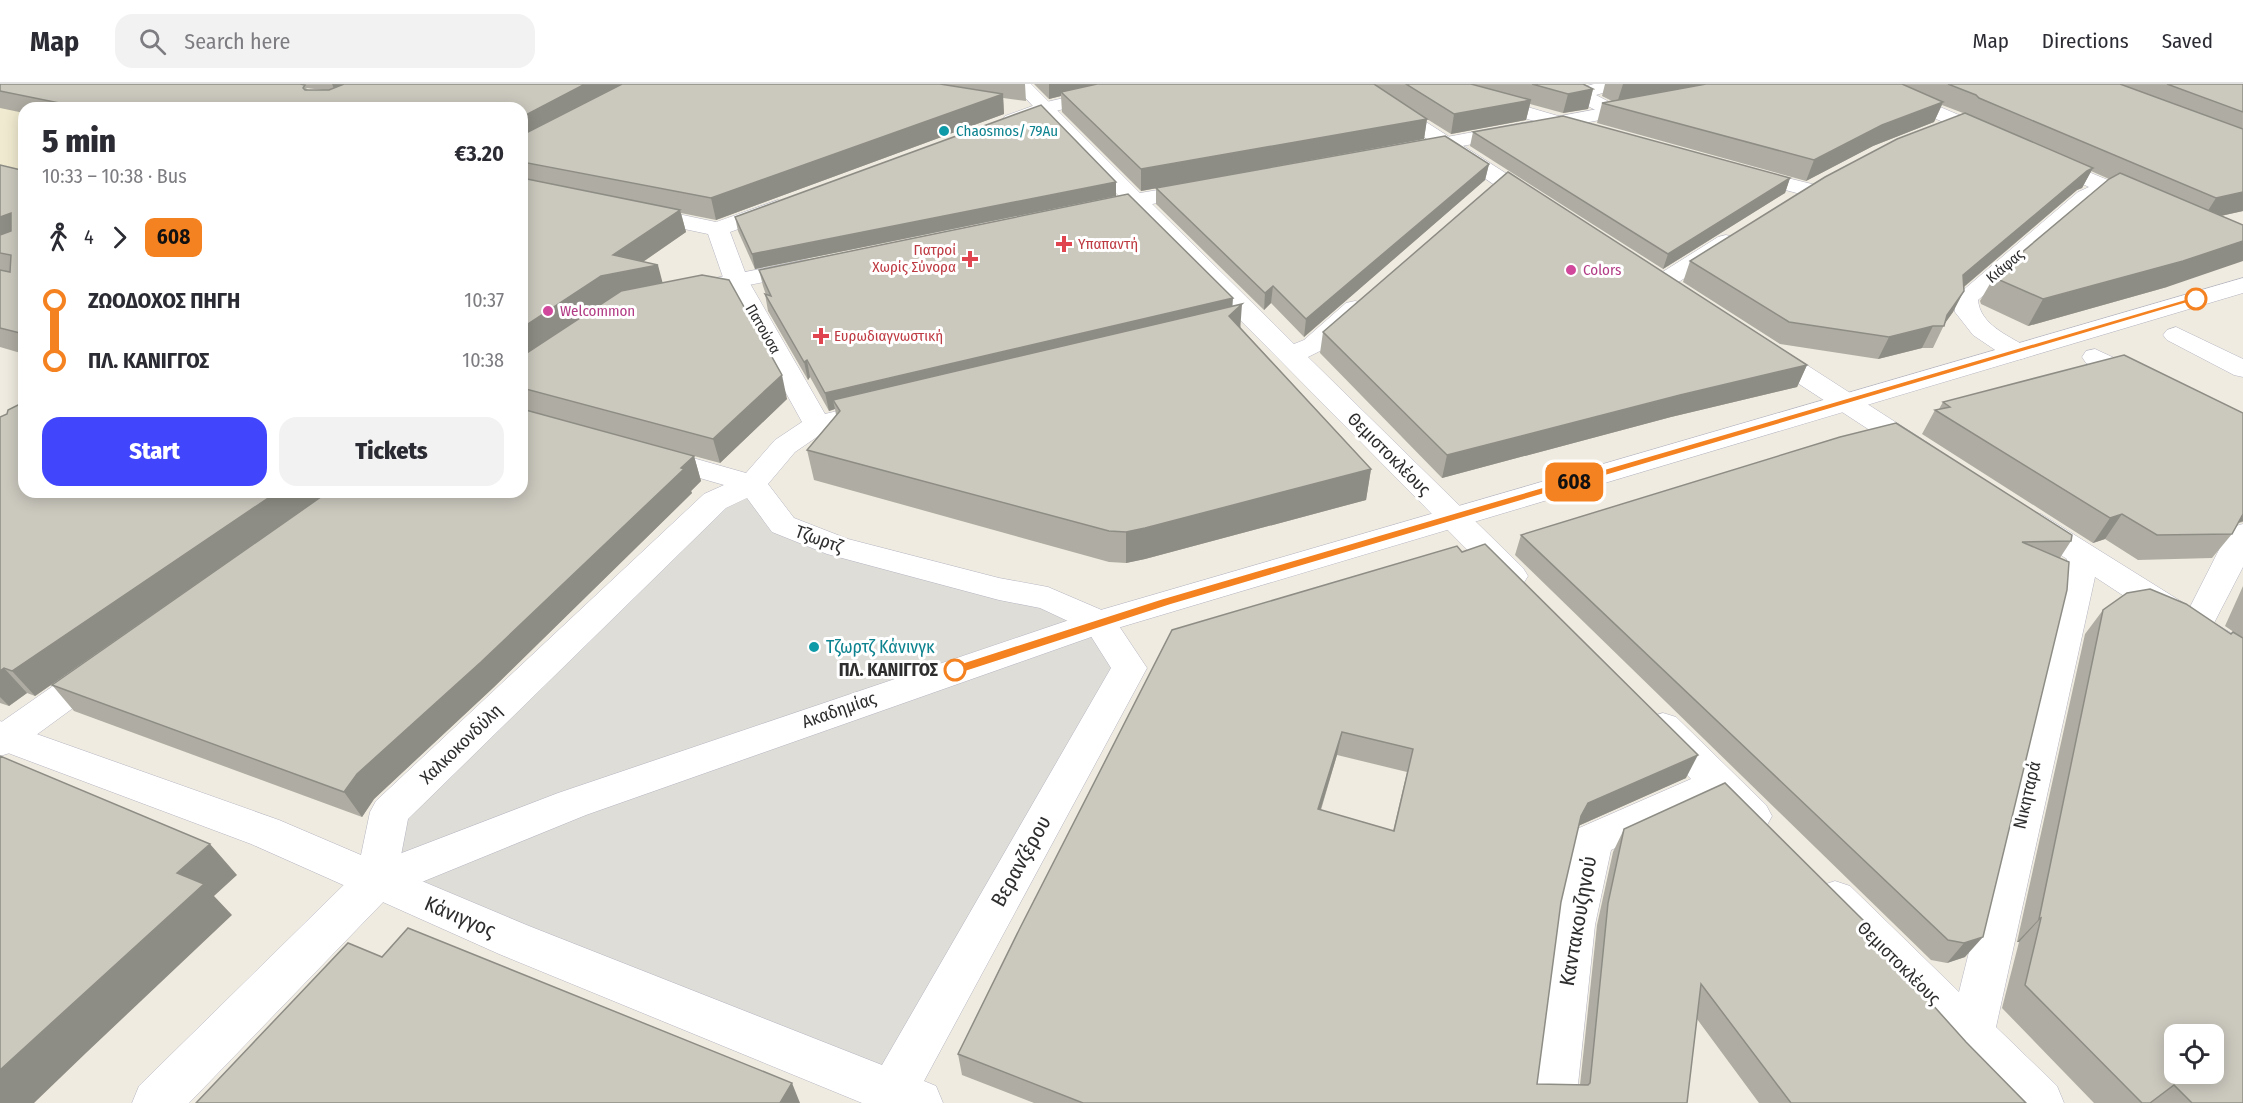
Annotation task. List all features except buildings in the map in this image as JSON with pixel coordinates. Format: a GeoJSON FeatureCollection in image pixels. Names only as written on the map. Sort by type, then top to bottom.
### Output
{"type":"FeatureCollection","features":[{"type":"Feature","properties":{"kind":"street","name":"Θεμιστοκλέους"},"geometry":{"type":"LineString","coordinates":[[1021,84],[1041,109],[1135,200],[1243,322],[1290,355],[1533,598]]}},
{"type":"Feature","properties":{"kind":"street"},"geometry":{"type":"LineString","coordinates":[[992,128],[1041,109],[1148,84]]}},
{"type":"Feature","properties":{"kind":"street"},"geometry":{"type":"LineString","coordinates":[[1355,84],[1444,143],[1492,188],[1561,219]]}},
{"type":"Feature","properties":{"kind":"street"},"geometry":{"type":"LineString","coordinates":[[1613,84],[1590,91],[1583,96],[1614,112]]}},
{"type":"Feature","properties":{"kind":"street"},"geometry":{"type":"LineString","coordinates":[[1870,84],[2011,145]]}},
{"type":"Feature","properties":{"kind":"street"},"geometry":{"type":"LineString","coordinates":[[1463,94],[1604,135]]}},
{"type":"Feature","properties":{"kind":"street"},"geometry":{"type":"LineString","coordinates":[[1387,154],[1660,104]]}},
{"type":"Feature","properties":{"kind":"street"},"geometry":{"type":"LineString","coordinates":[[1001,105],[1041,109]]}},
{"type":"Feature","properties":{"kind":"street"},"geometry":{"type":"LineString","coordinates":[[1936,130],[1959,121]]}},
{"type":"Feature","properties":{"kind":"street"},"geometry":{"type":"LineString","coordinates":[[2032,154],[2157,210]]}},
{"type":"Feature","properties":{"kind":"street"},"geometry":{"type":"LineString","coordinates":[[1729,169],[1808,190]]}},
{"type":"Feature","properties":{"kind":"street"},"geometry":{"type":"LineString","coordinates":[[1789,203],[1829,180]]}},
{"type":"Feature","properties":{"kind":"street"},"geometry":{"type":"LineString","coordinates":[[1066,214],[1215,186]]}},
{"type":"Feature","properties":{"kind":"street","name":"Κιάφας"},"geometry":{"type":"LineString","coordinates":[[2016,352],[1982,330],[1967,312],[1966,298],[2086,197],[2106,187]]}},
{"type":"Feature","properties":{"kind":"street"},"geometry":{"type":"LineString","coordinates":[[614,208],[718,229],[802,198]]}},
{"type":"Feature","properties":{"kind":"street","name":"Πατούσα"},"geometry":{"type":"LineString","coordinates":[[718,229],[736,280],[817,424]]}},
{"type":"Feature","properties":{"kind":"street"},"geometry":{"type":"LineString","coordinates":[[1661,283],[1740,234]]}},
{"type":"Feature","properties":{"kind":"street"},"geometry":{"type":"LineString","coordinates":[[666,296],[825,263]]}},
{"type":"Feature","properties":{"kind":"street","name":"Ακαδημίας"},"geometry":{"type":"LineString","coordinates":[[375,882],[572,804],[1099,622],[2243,285]]}},
{"type":"Feature","properties":{"kind":"street"},"geometry":{"type":"LineString","coordinates":[[1290,355],[1313,345],[1375,290]]}},
{"type":"Feature","properties":{"kind":"street"},"geometry":{"type":"LineString","coordinates":[[1742,335],[1938,462]]}},
{"type":"Feature","properties":{"kind":"street"},"geometry":{"type":"LineString","coordinates":[[2175,335],[2243,369]]}},
{"type":"Feature","properties":{"kind":"street"},"geometry":{"type":"LineString","coordinates":[[2095,357],[2169,395]]}},
{"type":"Feature","properties":{"kind":"street"},"geometry":{"type":"LineString","coordinates":[[817,424],[897,405]]}},
{"type":"Feature","properties":{"kind":"street","name":"Χαλκοκονδύλη"},"geometry":{"type":"LineString","coordinates":[[375,882],[390,812],[715,501],[752,484],[785,446],[817,424]]}},
{"type":"Feature","properties":{"kind":"street"},"geometry":{"type":"LineString","coordinates":[[626,448],[752,484]]}},
{"type":"Feature","properties":{"kind":"street","name":"Τζωρτζ"},"geometry":{"type":"LineString","coordinates":[[752,484],[783,525],[838,547],[999,589],[1047,598],[1099,622]]}},
{"type":"Feature","properties":{"kind":"street"},"geometry":{"type":"LineString","coordinates":[[2006,506],[2243,657]]}},
{"type":"Feature","properties":{"kind":"street"},"geometry":{"type":"LineString","coordinates":[[2194,627],[2208,606],[2243,534]]}},
{"type":"Feature","properties":{"kind":"street","name":"Νικηταρά"},"geometry":{"type":"LineString","coordinates":[[1971,1035],[2084,555]]}},
{"type":"Feature","properties":{"kind":"street","name":"Βερανζέρου"},"geometry":{"type":"LineString","coordinates":[[899,1099],[1129,668],[1099,622]]}},
{"type":"Feature","properties":{"kind":"street"},"geometry":{"type":"LineString","coordinates":[[2,738],[119,657]]}},
{"type":"Feature","properties":{"kind":"street"},"geometry":{"type":"LineString","coordinates":[[1643,707],[1778,842]]}},
{"type":"Feature","properties":{"kind":"street","name":"Κάνιγγος"},"geometry":{"type":"LineString","coordinates":[[2,738],[265,832],[375,882],[899,1099]]}},
{"type":"Feature","properties":{"kind":"street","name":"Καντακουζηνού"},"geometry":{"type":"LineString","coordinates":[[1552,1103],[1574,925],[1593,840],[1719,783]]}},
{"type":"Feature","properties":{"kind":"street","name":"Θεμιστοκλέους"},"geometry":{"type":"LineString","coordinates":[[1811,875],[2040,1103]]}},
{"type":"Feature","properties":{"kind":"street"},"geometry":{"type":"LineString","coordinates":[[156,1103],[375,882]]}},
{"type":"Feature","properties":{"kind":"shaded area"},"geometry":{"type":"Polygon","coordinates":[[[0,84],[18,102],[18,241],[0,249],[0,84]]]}},
{"type":"Feature","properties":{"kind":"shaded area"},"geometry":{"type":"Polygon","coordinates":[[[752,484],[784,525],[1048,598],[1129,668],[892,1092],[375,882],[390,812],[752,484]]]}},
{"type":"Feature","properties":{"kind":"bus line","name":"608"},"geometry":{"type":"LineString","coordinates":[[955,670],[1099,622],[2196,299]]}},
{"type":"Feature","properties":{"kind":"place","name":"Chaosmos/ 79Au"},"geometry":{"type":"Point","coordinates":[944,131]}},
{"type":"Feature","properties":{"kind":"place","name":"Υπαπαντή"},"geometry":{"type":"Point","coordinates":[1064,244]}},
{"type":"Feature","properties":{"kind":"place","name":"Γιατροί Χωρίς Σύνορα"},"geometry":{"type":"Point","coordinates":[970,259]}},
{"type":"Feature","properties":{"kind":"place","name":"Colors"},"geometry":{"type":"Point","coordinates":[1571,270]}},
{"type":"Feature","properties":{"kind":"place","name":"Welcommon"},"geometry":{"type":"Point","coordinates":[548,311]}},
{"type":"Feature","properties":{"kind":"place","name":"Ευρωδιαγνωστική"},"geometry":{"type":"Point","coordinates":[821,336]}},
{"type":"Feature","properties":{"kind":"place","name":"Τζωρτζ Κάνινγκ"},"geometry":{"type":"Point","coordinates":[814,647]}},
{"type":"Feature","properties":{"kind":"place","name":"ΠΛ. ΚΑΝΙΓΓΟΣ"},"geometry":{"type":"Point","coordinates":[955,670]}}]}
